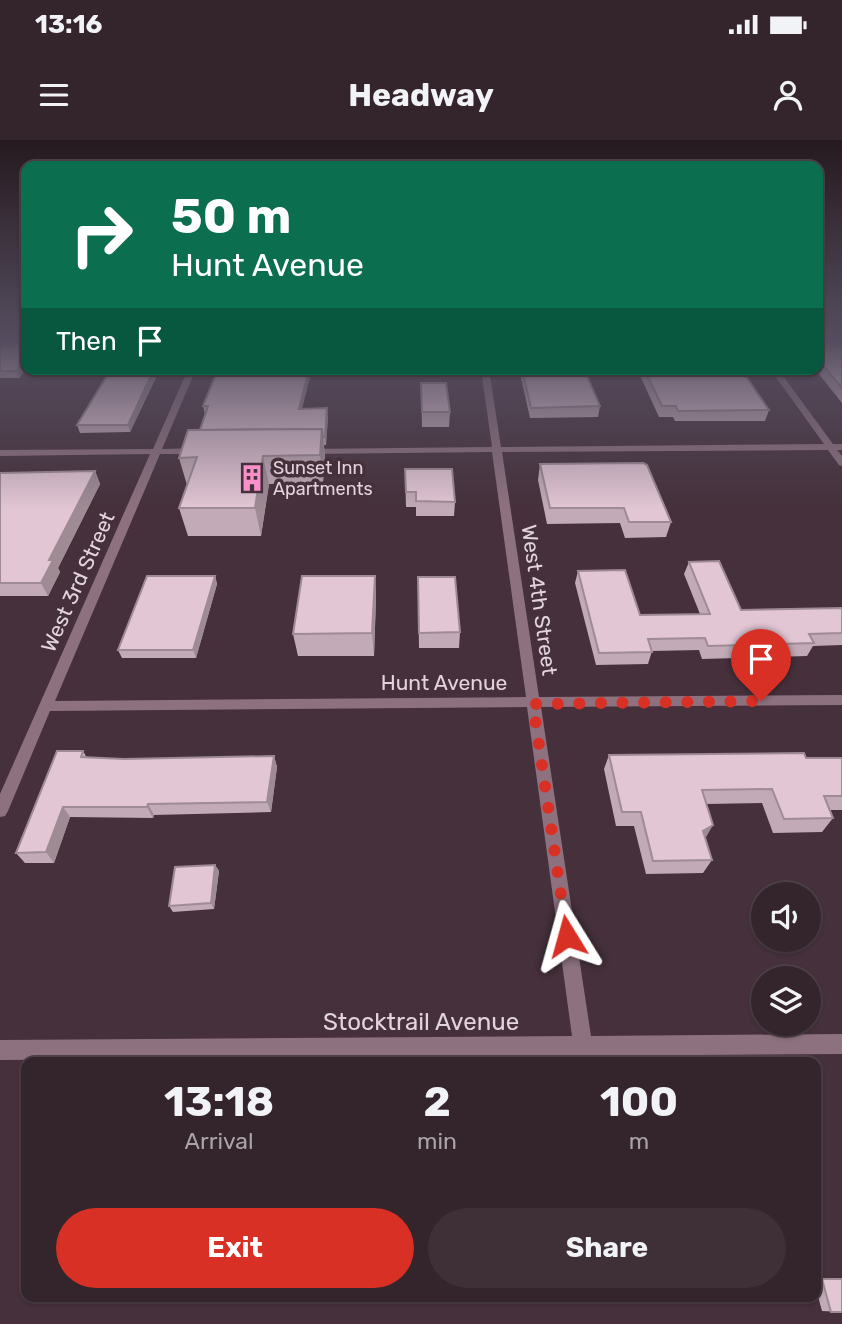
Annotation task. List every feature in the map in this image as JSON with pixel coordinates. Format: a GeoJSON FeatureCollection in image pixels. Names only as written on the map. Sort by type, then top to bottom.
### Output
{"type":"FeatureCollection","features":[{"type":"Feature","properties":{"kind":"street","name":"West 3rd Street"},"geometry":{"type":"LineString","coordinates":[[0,811],[179,399]]}},
{"type":"Feature","properties":{"kind":"street","name":"West 4th Street"},"geometry":{"type":"LineString","coordinates":[[489,399],[583,1045]]}},
{"type":"Feature","properties":{"kind":"street"},"geometry":{"type":"LineString","coordinates":[[796,399],[842,463]]}},
{"type":"Feature","properties":{"kind":"street"},"geometry":{"type":"LineString","coordinates":[[292,451],[842,447]]}},
{"type":"Feature","properties":{"kind":"street"},"geometry":{"type":"LineString","coordinates":[[0,453],[210,451]]}},
{"type":"Feature","properties":{"kind":"street","name":"Hunt Avenue"},"geometry":{"type":"LineString","coordinates":[[46,706],[842,700]]}},
{"type":"Feature","properties":{"kind":"street","name":"Stocktrail Avenue"},"geometry":{"type":"LineString","coordinates":[[0,1049],[842,1044]]}},
{"type":"Feature","properties":{"kind":"building"},"geometry":{"type":"Polygon","coordinates":[[[93,399],[140,399],[128,425],[77,425],[93,399]]]}},
{"type":"Feature","properties":{"kind":"building"},"geometry":{"type":"Polygon","coordinates":[[[206,399],[301,399],[299,409],[327,408],[325,437],[322,429],[200,430],[208,406],[203,406],[206,399]]]}},
{"type":"Feature","properties":{"kind":"building"},"geometry":{"type":"Polygon","coordinates":[[[422,399],[448,399],[450,412],[422,412],[422,399]]]}},
{"type":"Feature","properties":{"kind":"building"},"geometry":{"type":"Polygon","coordinates":[[[529,399],[597,399],[600,406],[531,408],[529,399]]]}},
{"type":"Feature","properties":{"kind":"building"},"geometry":{"type":"Polygon","coordinates":[[[659,399],[762,399],[769,410],[678,411],[676,406],[662,406],[659,399]]]}},
{"type":"Feature","properties":{"kind":"building"},"geometry":{"type":"Polygon","coordinates":[[[322,429],[320,455],[263,456],[255,508],[179,508],[197,457],[179,458],[188,430],[322,429]]]}},
{"type":"Feature","properties":{"kind":"building"},"geometry":{"type":"Polygon","coordinates":[[[540,464],[647,465],[671,522],[629,522],[624,508],[550,508],[540,464]]]}},
{"type":"Feature","properties":{"kind":"building"},"geometry":{"type":"Polygon","coordinates":[[[405,469],[452,469],[455,502],[416,501],[416,492],[406,492],[405,469]]]}},
{"type":"Feature","properties":{"kind":"building"},"geometry":{"type":"Polygon","coordinates":[[[95,471],[49,560],[53,560],[41,583],[0,583],[0,473],[95,471]]]}},
{"type":"Feature","properties":{"kind":"building"},"geometry":{"type":"Polygon","coordinates":[[[719,561],[741,610],[842,608],[842,633],[809,634],[814,643],[708,646],[705,638],[648,639],[652,652],[599,653],[578,571],[625,570],[640,615],[710,614],[689,562],[719,561]]]}},
{"type":"Feature","properties":{"kind":"building"},"geometry":{"type":"Polygon","coordinates":[[[147,576],[215,576],[193,650],[118,650],[147,576]]]}},
{"type":"Feature","properties":{"kind":"building"},"geometry":{"type":"Polygon","coordinates":[[[302,576],[375,576],[372,633],[293,634],[302,576]]]}},
{"type":"Feature","properties":{"kind":"building"},"geometry":{"type":"Polygon","coordinates":[[[418,577],[455,577],[460,632],[419,633],[418,577]]]}},
{"type":"Feature","properties":{"kind":"building"},"geometry":{"type":"Polygon","coordinates":[[[57,751],[83,751],[81,757],[124,759],[274,756],[267,802],[63,807],[46,852],[16,853],[57,751]]]}},
{"type":"Feature","properties":{"kind":"building"},"geometry":{"type":"Polygon","coordinates":[[[804,753],[806,758],[842,758],[842,796],[824,796],[833,818],[784,819],[772,789],[702,790],[713,825],[703,831],[712,860],[653,861],[641,812],[622,812],[609,755],[804,753]]]}},
{"type":"Feature","properties":{"kind":"building"},"geometry":{"type":"Polygon","coordinates":[[[215,865],[211,903],[169,906],[175,867],[215,865]]]}},
{"type":"Feature","properties":{"kind":"building"},"geometry":{"type":"Polygon","coordinates":[[[822,1279],[842,1279],[842,1312],[831,1312],[822,1279]]]}},
{"type":"Feature","properties":{"kind":"place","name":"Sunset Inn Apartments"},"geometry":{"type":"Point","coordinates":[252,478]}},
{"type":"Feature","properties":{"kind":"route"},"geometry":{"type":"LineString","coordinates":[[567,936],[533,704],[761,701]]}}]}
